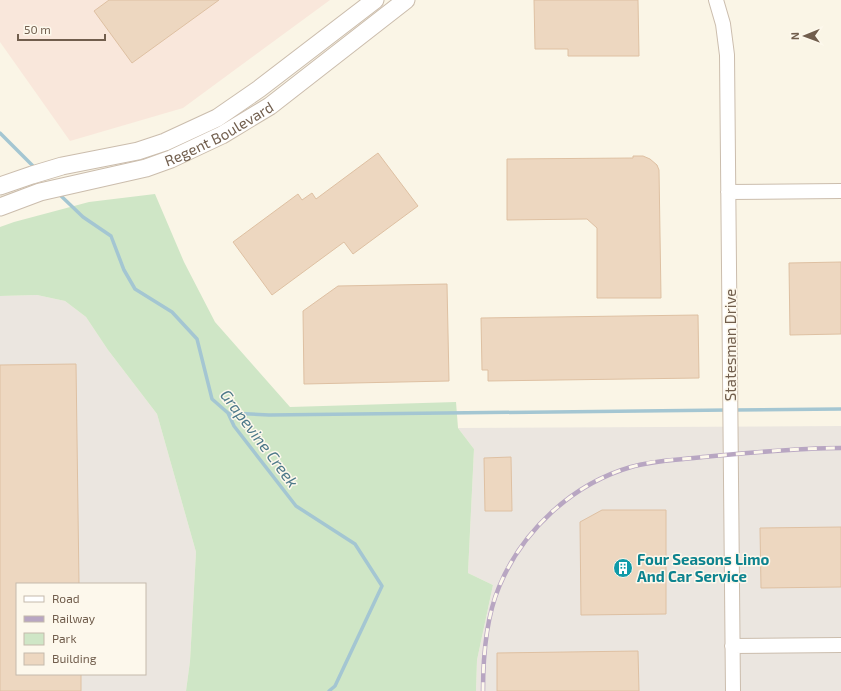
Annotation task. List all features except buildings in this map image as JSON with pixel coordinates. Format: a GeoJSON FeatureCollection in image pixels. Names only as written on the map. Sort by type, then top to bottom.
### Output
{"type":"FeatureCollection","features":[{"type":"Feature","properties":{"kind":"street","name":"Regent Boulevard"},"geometry":{"type":"LineString","coordinates":[[0,186],[47,170],[138,150],[165,142],[217,118],[259,89],[375,0]]}},
{"type":"Feature","properties":{"kind":"street","name":"Regent Boulevard"},"geometry":{"type":"LineString","coordinates":[[0,207],[40,192],[146,168],[171,159],[222,135],[270,106],[406,0]]}},
{"type":"Feature","properties":{"kind":"street","name":"Statesman Drive"},"geometry":{"type":"LineString","coordinates":[[716,0],[723,24],[727,55],[732,691]]}},
{"type":"Feature","properties":{"kind":"street"},"geometry":{"type":"LineString","coordinates":[[728,192],[841,191]]}},
{"type":"Feature","properties":{"kind":"street"},"geometry":{"type":"LineString","coordinates":[[732,646],[841,645]]}},
{"type":"Feature","properties":{"kind":"shaded area"},"geometry":{"type":"Polygon","coordinates":[[[0,0],[330,0],[183,108],[70,141],[0,42],[0,0]]]}},
{"type":"Feature","properties":{"kind":"shaded area"},"geometry":{"type":"Polygon","coordinates":[[[37,295],[65,301],[86,317],[108,350],[157,414],[196,552],[190,661],[186,691],[0,691],[0,296],[37,295]]]}},
{"type":"Feature","properties":{"kind":"shaded area"},"geometry":{"type":"Polygon","coordinates":[[[841,426],[841,691],[476,691],[477,660],[493,585],[468,573],[474,449],[458,428],[841,426]]]}},
{"type":"Feature","properties":{"kind":"green space"},"geometry":{"type":"Polygon","coordinates":[[[155,194],[184,262],[215,322],[290,407],[456,402],[458,428],[474,449],[468,573],[493,585],[477,660],[476,691],[186,691],[190,661],[196,552],[157,414],[108,350],[86,317],[65,301],[37,295],[0,296],[0,227],[89,202],[155,194]]]}},
{"type":"Feature","properties":{"kind":"waterway","name":"Grapevine Creek"},"geometry":{"type":"LineString","coordinates":[[0,133],[36,169]]}},
{"type":"Feature","properties":{"kind":"waterway","name":"Grapevine Creek"},"geometry":{"type":"LineString","coordinates":[[59,194],[83,217],[111,236],[124,270],[135,289],[172,312],[197,339],[212,399],[228,413],[234,426],[296,506],[355,544],[382,586],[335,686],[329,691]]}},
{"type":"Feature","properties":{"kind":"waterway"},"geometry":{"type":"LineString","coordinates":[[734,410],[841,409]]}},
{"type":"Feature","properties":{"kind":"waterway"},"geometry":{"type":"LineString","coordinates":[[228,413],[269,415],[728,410]]}},
{"type":"Feature","properties":{"kind":"railway"},"geometry":{"type":"LineString","coordinates":[[483,691],[486,638],[491,612],[499,587],[509,566],[535,529],[569,498],[589,485],[609,475],[631,467],[649,463],[667,460],[772,451],[841,448]]}},
{"type":"Feature","properties":{"kind":"place","name":"Four Seasons Limo And Car Service"},"geometry":{"type":"Point","coordinates":[623,568]}}]}
